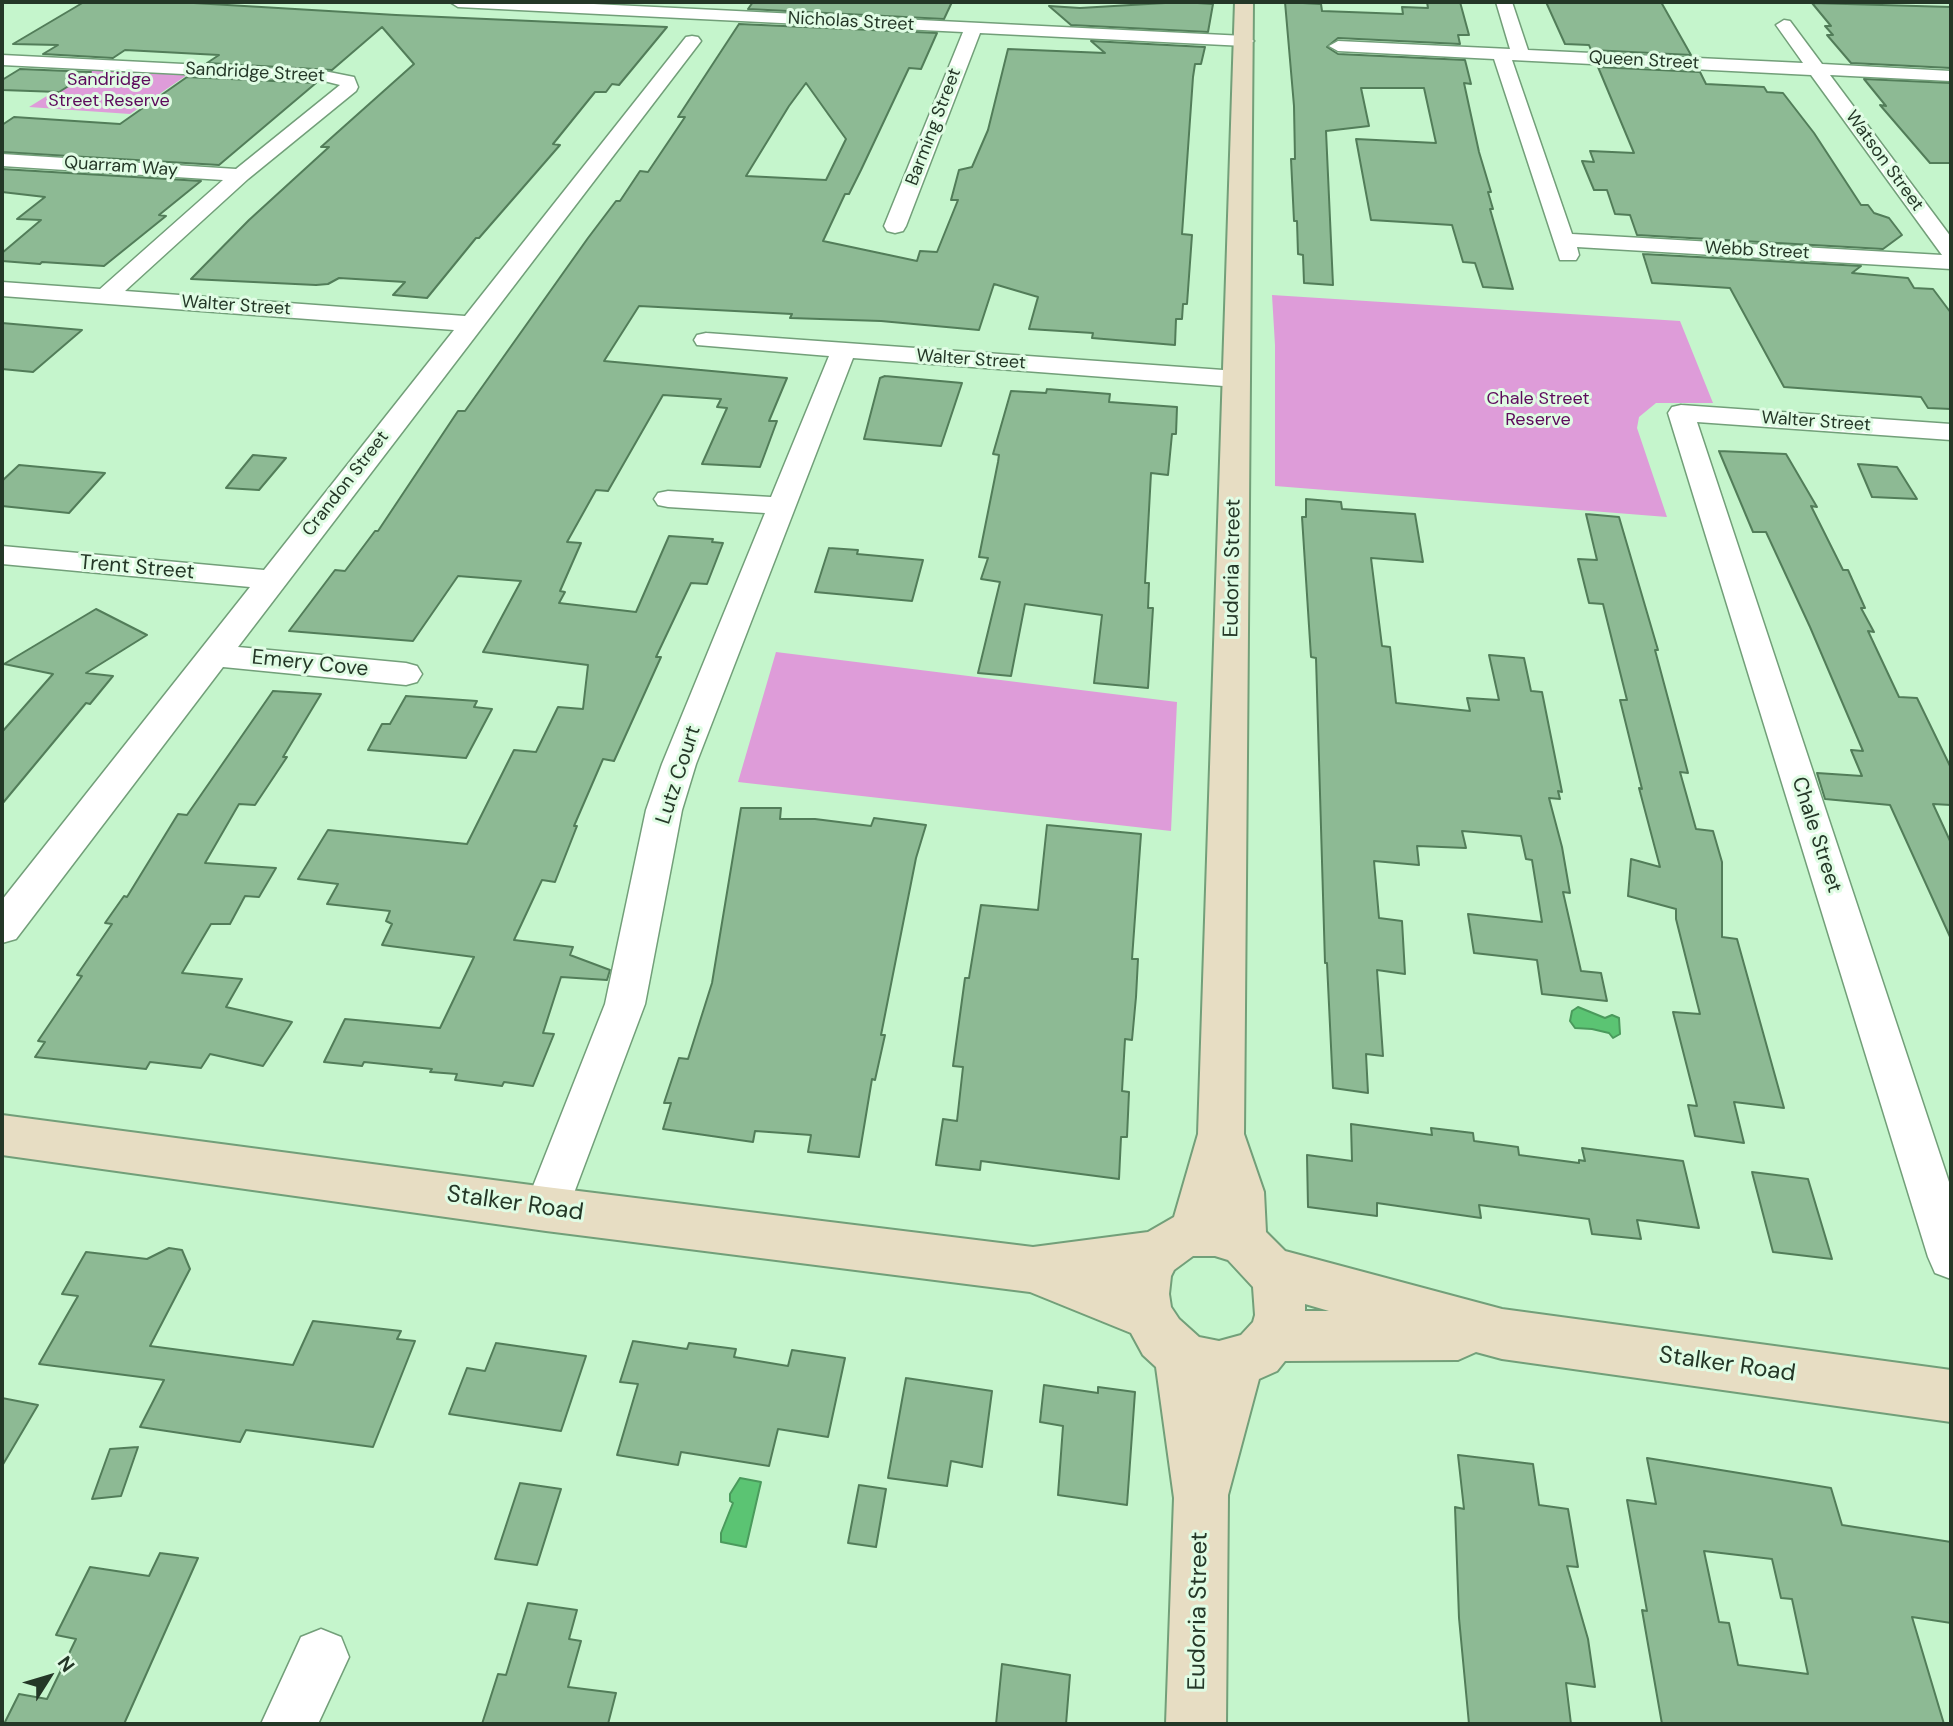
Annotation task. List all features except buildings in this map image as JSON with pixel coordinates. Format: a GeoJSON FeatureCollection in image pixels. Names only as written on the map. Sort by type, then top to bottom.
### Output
{"type":"FeatureCollection","features":[{"type":"Feature","properties":{"kind":"main road","name":"Eudoria Street"},"geometry":{"type":"LineString","coordinates":[[1175,1244],[1201,1197],[1221,1134],[1244,2]]}},
{"type":"Feature","properties":{"kind":"main road","name":"Eudoria Street"},"geometry":{"type":"LineString","coordinates":[[1221,1134],[1241,1192],[1257,1256]]}},
{"type":"Feature","properties":{"kind":"main road","name":"Stalker Road"},"geometry":{"type":"LineString","coordinates":[[2,1135],[546,1209],[1030,1269],[1148,1315]]}},
{"type":"Feature","properties":{"kind":"main road"},"geometry":{"type":"LineString","coordinates":[[1215,1233],[1257,1256],[1280,1293],[1280,1315],[1256,1350],[1219,1366],[1199,1363],[1180,1354],[1161,1337],[1148,1315],[1144,1294],[1147,1272],[1175,1244],[1215,1233]]}},
{"type":"Feature","properties":{"kind":"main road","name":"Stalker Road"},"geometry":{"type":"LineString","coordinates":[[1030,1269],[1175,1244]]}},
{"type":"Feature","properties":{"kind":"main road","name":"Stalker Road"},"geometry":{"type":"LineString","coordinates":[[1257,1256],[1503,1334],[1951,1396]]}},
{"type":"Feature","properties":{"kind":"main road","name":"Stalker Road"},"geometry":{"type":"LineString","coordinates":[[1256,1350],[1503,1334]]}},
{"type":"Feature","properties":{"kind":"main road","name":"Eudoria Street"},"geometry":{"type":"LineString","coordinates":[[1201,1497],[1256,1350]]}},
{"type":"Feature","properties":{"kind":"main road","name":"Eudoria Street"},"geometry":{"type":"LineString","coordinates":[[1180,1354],[1201,1497],[1196,1724]]}},
{"type":"Feature","properties":{"kind":"street","name":"Nicholas Street"},"geometry":{"type":"LineString","coordinates":[[460,2],[718,8],[973,28],[1245,41]]}},
{"type":"Feature","properties":{"kind":"street","name":"Webb Street"},"geometry":{"type":"LineString","coordinates":[[1504,2],[1511,55],[1565,247],[1951,262]]}},
{"type":"Feature","properties":{"kind":"street"},"geometry":{"type":"LineString","coordinates":[[998,29],[1004,12]]}},
{"type":"Feature","properties":{"kind":"street","name":"Watson Street"},"geometry":{"type":"LineString","coordinates":[[1784,26],[1951,252]]}},
{"type":"Feature","properties":{"kind":"street","name":"Barming Street"},"geometry":{"type":"LineString","coordinates":[[895,226],[973,28]]}},
{"type":"Feature","properties":{"kind":"street","name":"Crandon Street"},"geometry":{"type":"LineString","coordinates":[[2,928],[692,41]]}},
{"type":"Feature","properties":{"kind":"street","name":"Queen Street"},"geometry":{"type":"LineString","coordinates":[[1338,46],[1951,76]]}},
{"type":"Feature","properties":{"kind":"street","name":"Sandridge Street"},"geometry":{"type":"LineString","coordinates":[[2,60],[340,77],[348,81],[349,87],[241,175],[105,297]]}},
{"type":"Feature","properties":{"kind":"street","name":"Quarram Way"},"geometry":{"type":"LineString","coordinates":[[2,160],[241,175]]}},
{"type":"Feature","properties":{"kind":"street","name":"Walter Street"},"geometry":{"type":"LineString","coordinates":[[2,289],[471,324]]}},
{"type":"Feature","properties":{"kind":"street","name":"Walter Street"},"geometry":{"type":"LineString","coordinates":[[706,340],[1237,379]]}},
{"type":"Feature","properties":{"kind":"street","name":"Lutz Court"},"geometry":{"type":"LineString","coordinates":[[546,1209],[625,1004],[664,810],[679,764],[844,351]]}},
{"type":"Feature","properties":{"kind":"street","name":"Walter Street"},"geometry":{"type":"LineString","coordinates":[[1681,412],[1951,432]]}},
{"type":"Feature","properties":{"kind":"street","name":"Chale Street"},"geometry":{"type":"LineString","coordinates":[[1681,412],[1951,1257]]}},
{"type":"Feature","properties":{"kind":"street"},"geometry":{"type":"LineString","coordinates":[[668,499],[784,506]]}},
{"type":"Feature","properties":{"kind":"street","name":"Trent Street"},"geometry":{"type":"LineString","coordinates":[[2,555],[271,580]]}},
{"type":"Feature","properties":{"kind":"street","name":"Emery Cove"},"geometry":{"type":"LineString","coordinates":[[214,655],[406,674]]}},
{"type":"Feature","properties":{"kind":"street"},"geometry":{"type":"LineString","coordinates":[[289,1724],[321,1657]]}},
{"type":"Feature","properties":{"kind":"green space","name":"Sandridge Street Reserve"},"geometry":{"type":"Polygon","coordinates":[[[92,68],[190,73],[130,114],[29,107],[92,68]]]}},
{"type":"Feature","properties":{"kind":"green space","name":"Chale Street Reserve"},"geometry":{"type":"Polygon","coordinates":[[[1272,295],[1680,321],[1713,403],[1656,403],[1639,417],[1637,428],[1667,517],[1275,486],[1275,345],[1272,295]]]}},
{"type":"Feature","properties":{"kind":"green space"},"geometry":{"type":"Polygon","coordinates":[[[776,652],[1177,702],[1171,831],[738,782],[776,652]]]}},
{"type":"Feature","properties":{"kind":"shaded area"},"geometry":{"type":"Polygon","coordinates":[[[1578,1007],[1605,1018],[1612,1015],[1619,1018],[1620,1034],[1613,1038],[1609,1033],[1575,1028],[1570,1021],[1572,1011],[1578,1007]]]}},
{"type":"Feature","properties":{"kind":"shaded area"},"geometry":{"type":"Polygon","coordinates":[[[740,1478],[761,1482],[746,1547],[721,1542],[721,1533],[733,1503],[730,1501],[730,1494],[740,1478]]]}}]}
